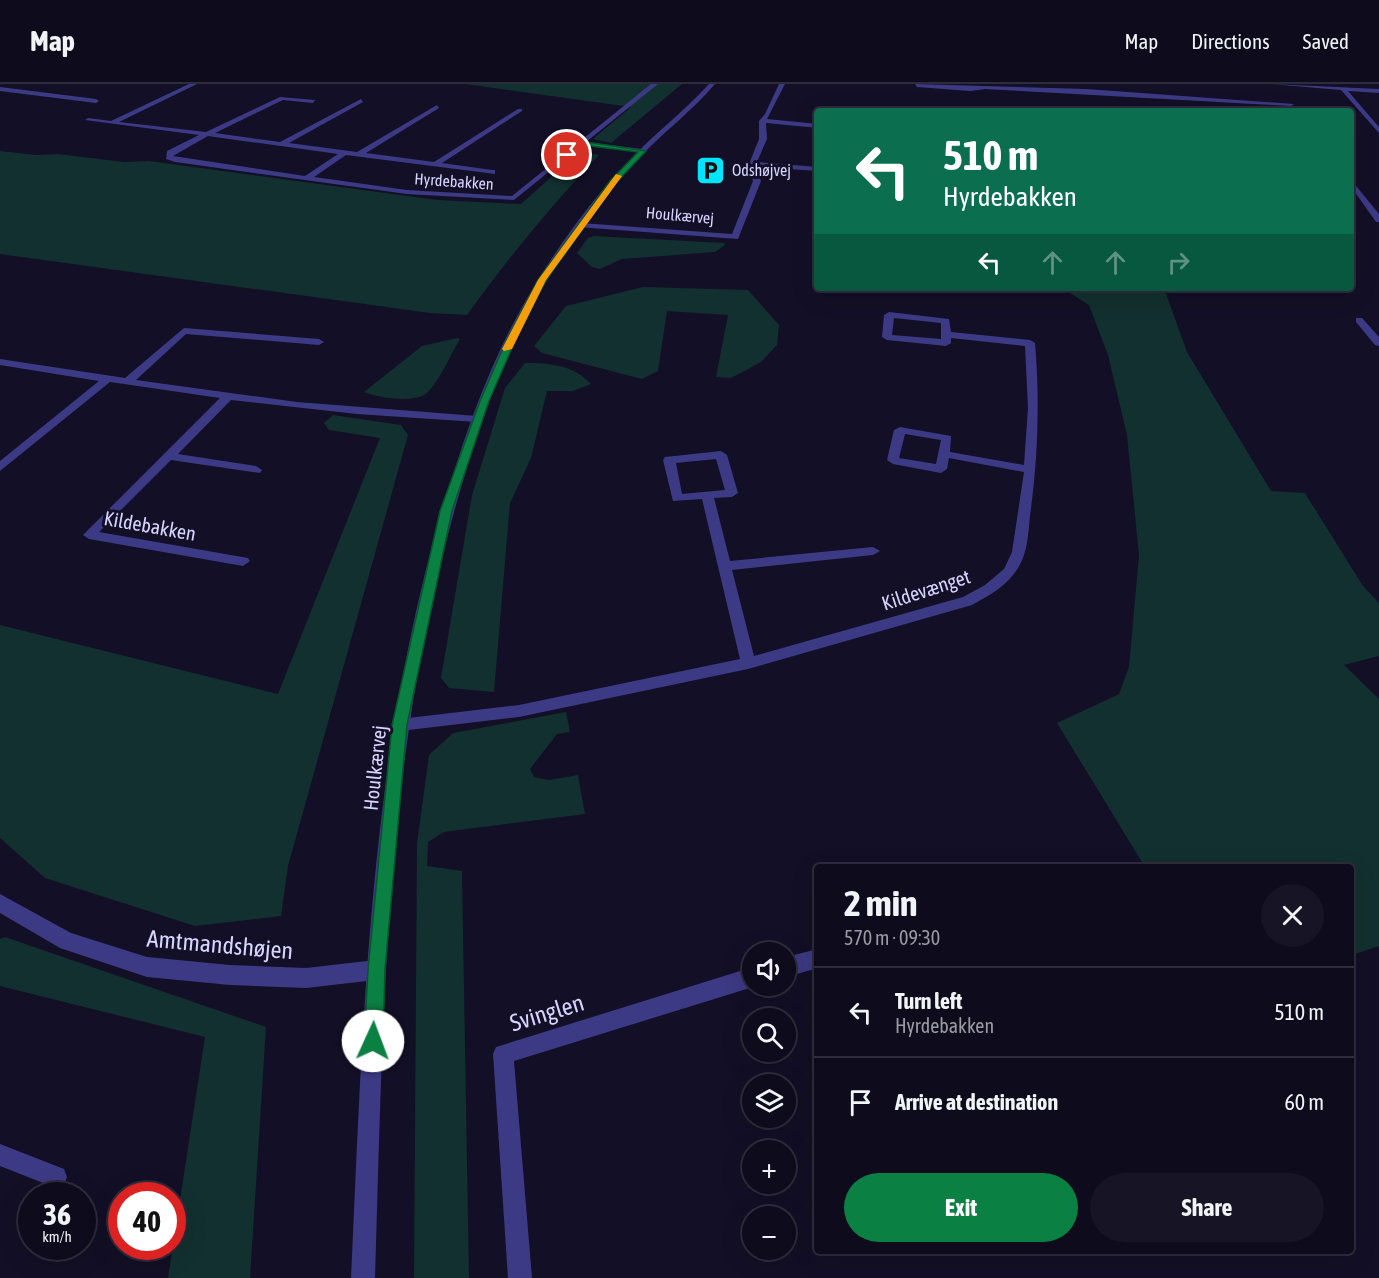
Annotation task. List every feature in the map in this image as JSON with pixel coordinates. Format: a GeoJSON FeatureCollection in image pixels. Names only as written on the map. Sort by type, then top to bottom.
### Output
{"type":"FeatureCollection","features":[{"type":"Feature","properties":{"kind":"street","name":"Hyrdebakken"},"geometry":{"type":"LineString","coordinates":[[113,122],[194,84]]}},
{"type":"Feature","properties":{"kind":"street","name":"Hyrdebakken"},"geometry":{"type":"LineString","coordinates":[[313,101],[282,98],[170,153],[169,157],[175,160],[441,195],[514,198],[655,84]]}},
{"type":"Feature","properties":{"kind":"street","name":"Houlkærvej"},"geometry":{"type":"LineString","coordinates":[[581,225],[735,237],[757,181],[753,164],[764,139],[762,121],[768,115],[782,84]]}},
{"type":"Feature","properties":{"kind":"street"},"geometry":{"type":"LineString","coordinates":[[1275,84],[1379,91]]}},
{"type":"Feature","properties":{"kind":"street"},"geometry":{"type":"LineString","coordinates":[[1275,84],[1294,108]]}},
{"type":"Feature","properties":{"kind":"street"},"geometry":{"type":"LineString","coordinates":[[917,85],[970,89],[985,87],[1086,91],[1291,104]]}},
{"type":"Feature","properties":{"kind":"street","name":"Houlkærvej"},"geometry":{"type":"LineString","coordinates":[[363,1278],[376,970],[400,725],[446,511],[477,419],[507,349],[542,280],[612,183],[642,151],[711,86]]}},
{"type":"Feature","properties":{"kind":"street"},"geometry":{"type":"LineString","coordinates":[[1342,88],[1379,131]]}},
{"type":"Feature","properties":{"kind":"street"},"geometry":{"type":"LineString","coordinates":[[0,89],[96,101]]}},
{"type":"Feature","properties":{"kind":"street"},"geometry":{"type":"LineString","coordinates":[[281,144],[361,101]]}},
{"type":"Feature","properties":{"kind":"street"},"geometry":{"type":"LineString","coordinates":[[359,154],[437,107]]}},
{"type":"Feature","properties":{"kind":"street","name":"Hyrdebakken"},"geometry":{"type":"LineString","coordinates":[[436,164],[520,110]]}},
{"type":"Feature","properties":{"kind":"street","name":"Hyrdebakken"},"geometry":{"type":"LineString","coordinates":[[88,120],[492,172]]}},
{"type":"Feature","properties":{"kind":"street"},"geometry":{"type":"LineString","coordinates":[[762,121],[814,126]]}},
{"type":"Feature","properties":{"kind":"street"},"geometry":{"type":"LineString","coordinates":[[580,143],[642,151]]}},
{"type":"Feature","properties":{"kind":"street"},"geometry":{"type":"LineString","coordinates":[[307,178],[345,152]]}},
{"type":"Feature","properties":{"kind":"street"},"geometry":{"type":"LineString","coordinates":[[753,164],[814,169]]}},
{"type":"Feature","properties":{"kind":"street"},"geometry":{"type":"LineString","coordinates":[[1354,186],[1379,220]]}},
{"type":"Feature","properties":{"kind":"street"},"geometry":{"type":"LineString","coordinates":[[1359,320],[1379,343]]}},
{"type":"Feature","properties":{"kind":"street"},"geometry":{"type":"LineString","coordinates":[[127,382],[184,331],[319,342]]}},
{"type":"Feature","properties":{"kind":"street","name":"Kildevænget"},"geometry":{"type":"LineString","coordinates":[[400,725],[519,711],[748,663],[967,601],[994,588],[1017,558],[1031,470],[1035,390],[1030,343],[946,335]]}},
{"type":"Feature","properties":{"kind":"street"},"geometry":{"type":"LineString","coordinates":[[0,362],[127,382],[356,411],[477,419]]}},
{"type":"Feature","properties":{"kind":"street"},"geometry":{"type":"LineString","coordinates":[[0,467],[108,379]]}},
{"type":"Feature","properties":{"kind":"street","name":"Kildebakken"},"geometry":{"type":"LineString","coordinates":[[230,395],[89,535],[243,561]]}},
{"type":"Feature","properties":{"kind":"street"},"geometry":{"type":"LineString","coordinates":[[900,430],[947,438],[944,454],[941,469],[892,460],[900,430]]}},
{"type":"Feature","properties":{"kind":"street"},"geometry":{"type":"LineString","coordinates":[[944,454],[1031,470]]}},
{"type":"Feature","properties":{"kind":"street"},"geometry":{"type":"LineString","coordinates":[[721,455],[732,493],[707,495],[677,498],[669,460],[721,455]]}},
{"type":"Feature","properties":{"kind":"street"},"geometry":{"type":"LineString","coordinates":[[169,456],[256,470]]}},
{"type":"Feature","properties":{"kind":"street"},"geometry":{"type":"LineString","coordinates":[[707,495],[748,663]]}},
{"type":"Feature","properties":{"kind":"street"},"geometry":{"type":"LineString","coordinates":[[724,566],[873,551]]}},
{"type":"Feature","properties":{"kind":"street","name":"Amtmandshøjen"},"geometry":{"type":"LineString","coordinates":[[1,904],[67,941],[147,967],[230,975],[306,978],[376,970]]}},
{"type":"Feature","properties":{"kind":"street"},"geometry":{"type":"LineString","coordinates":[[796,964],[814,959]]}},
{"type":"Feature","properties":{"kind":"street","name":"Svinglen"},"geometry":{"type":"LineString","coordinates":[[520,1278],[503,1054],[742,980]]}},
{"type":"Feature","properties":{"kind":"street"},"geometry":{"type":"LineString","coordinates":[[0,1155],[56,1177]]}},
{"type":"Feature","properties":{"kind":"green space"},"geometry":{"type":"Polygon","coordinates":[[[465,84],[682,84],[611,143],[593,139],[631,107],[465,84]]]}},
{"type":"Feature","properties":{"kind":"green space"},"geometry":{"type":"Polygon","coordinates":[[[0,151],[36,155],[58,154],[124,162],[149,161],[437,200],[521,204],[579,152],[599,155],[530,233],[467,315],[430,313],[0,254],[0,151]]]}},
{"type":"Feature","properties":{"kind":"green space"},"geometry":{"type":"Polygon","coordinates":[[[594,236],[724,243],[725,245],[715,252],[622,259],[600,269],[592,267],[577,253],[588,238],[594,236]]]}},
{"type":"Feature","properties":{"kind":"green space"},"geometry":{"type":"Polygon","coordinates":[[[643,287],[748,290],[779,325],[777,345],[761,362],[737,375],[730,378],[716,377],[728,315],[667,311],[658,371],[642,379],[542,353],[534,346],[566,306],[643,287]]]}},
{"type":"Feature","properties":{"kind":"green space"},"geometry":{"type":"Polygon","coordinates":[[[1058,291],[1165,291],[1187,352],[1271,491],[1305,493],[1363,586],[1379,603],[1379,656],[1344,665],[1379,699],[1379,946],[1354,954],[1354,864],[1143,864],[1057,723],[1119,694],[1129,667],[1139,555],[1127,435],[1108,355],[1089,305],[1070,293],[1058,291]]]}},
{"type":"Feature","properties":{"kind":"green space"},"geometry":{"type":"Polygon","coordinates":[[[460,339],[441,374],[423,396],[397,399],[364,392],[422,346],[460,339]]]}},
{"type":"Feature","properties":{"kind":"green space"},"geometry":{"type":"Polygon","coordinates":[[[525,363],[561,366],[577,373],[591,384],[573,391],[547,391],[531,458],[510,503],[494,692],[449,688],[441,678],[472,495],[505,388],[525,363]]]}},
{"type":"Feature","properties":{"kind":"green space"},"geometry":{"type":"Polygon","coordinates":[[[333,415],[401,425],[408,435],[288,866],[281,916],[195,926],[45,878],[0,838],[0,625],[278,694],[380,438],[329,430],[324,423],[333,415]]]}},
{"type":"Feature","properties":{"kind":"green space"},"geometry":{"type":"Polygon","coordinates":[[[566,712],[570,732],[557,734],[530,769],[534,777],[549,780],[578,775],[585,814],[444,832],[428,842],[427,866],[462,871],[469,1278],[414,1278],[417,844],[429,755],[453,733],[566,712]]]}},
{"type":"Feature","properties":{"kind":"green space"},"geometry":{"type":"Polygon","coordinates":[[[5,937],[266,1027],[250,1278],[168,1278],[171,1260],[186,1260],[186,1182],[183,1182],[205,1037],[0,986],[0,939],[5,937]]]}},
{"type":"Feature","properties":{"kind":"slow traffic"},"geometry":{"type":"LineString","coordinates":[[507,349],[542,280],[619,176]]}},
{"type":"Feature","properties":{"kind":"place","name":"Odshøjvej"},"geometry":{"type":"Point","coordinates":[711,170]}},
{"type":"Feature","properties":{"kind":"route"},"geometry":{"type":"LineString","coordinates":[[373,1041],[376,970],[400,725],[428,586],[446,511],[484,401],[542,280],[612,183],[642,151],[580,143],[567,155]]}}]}
